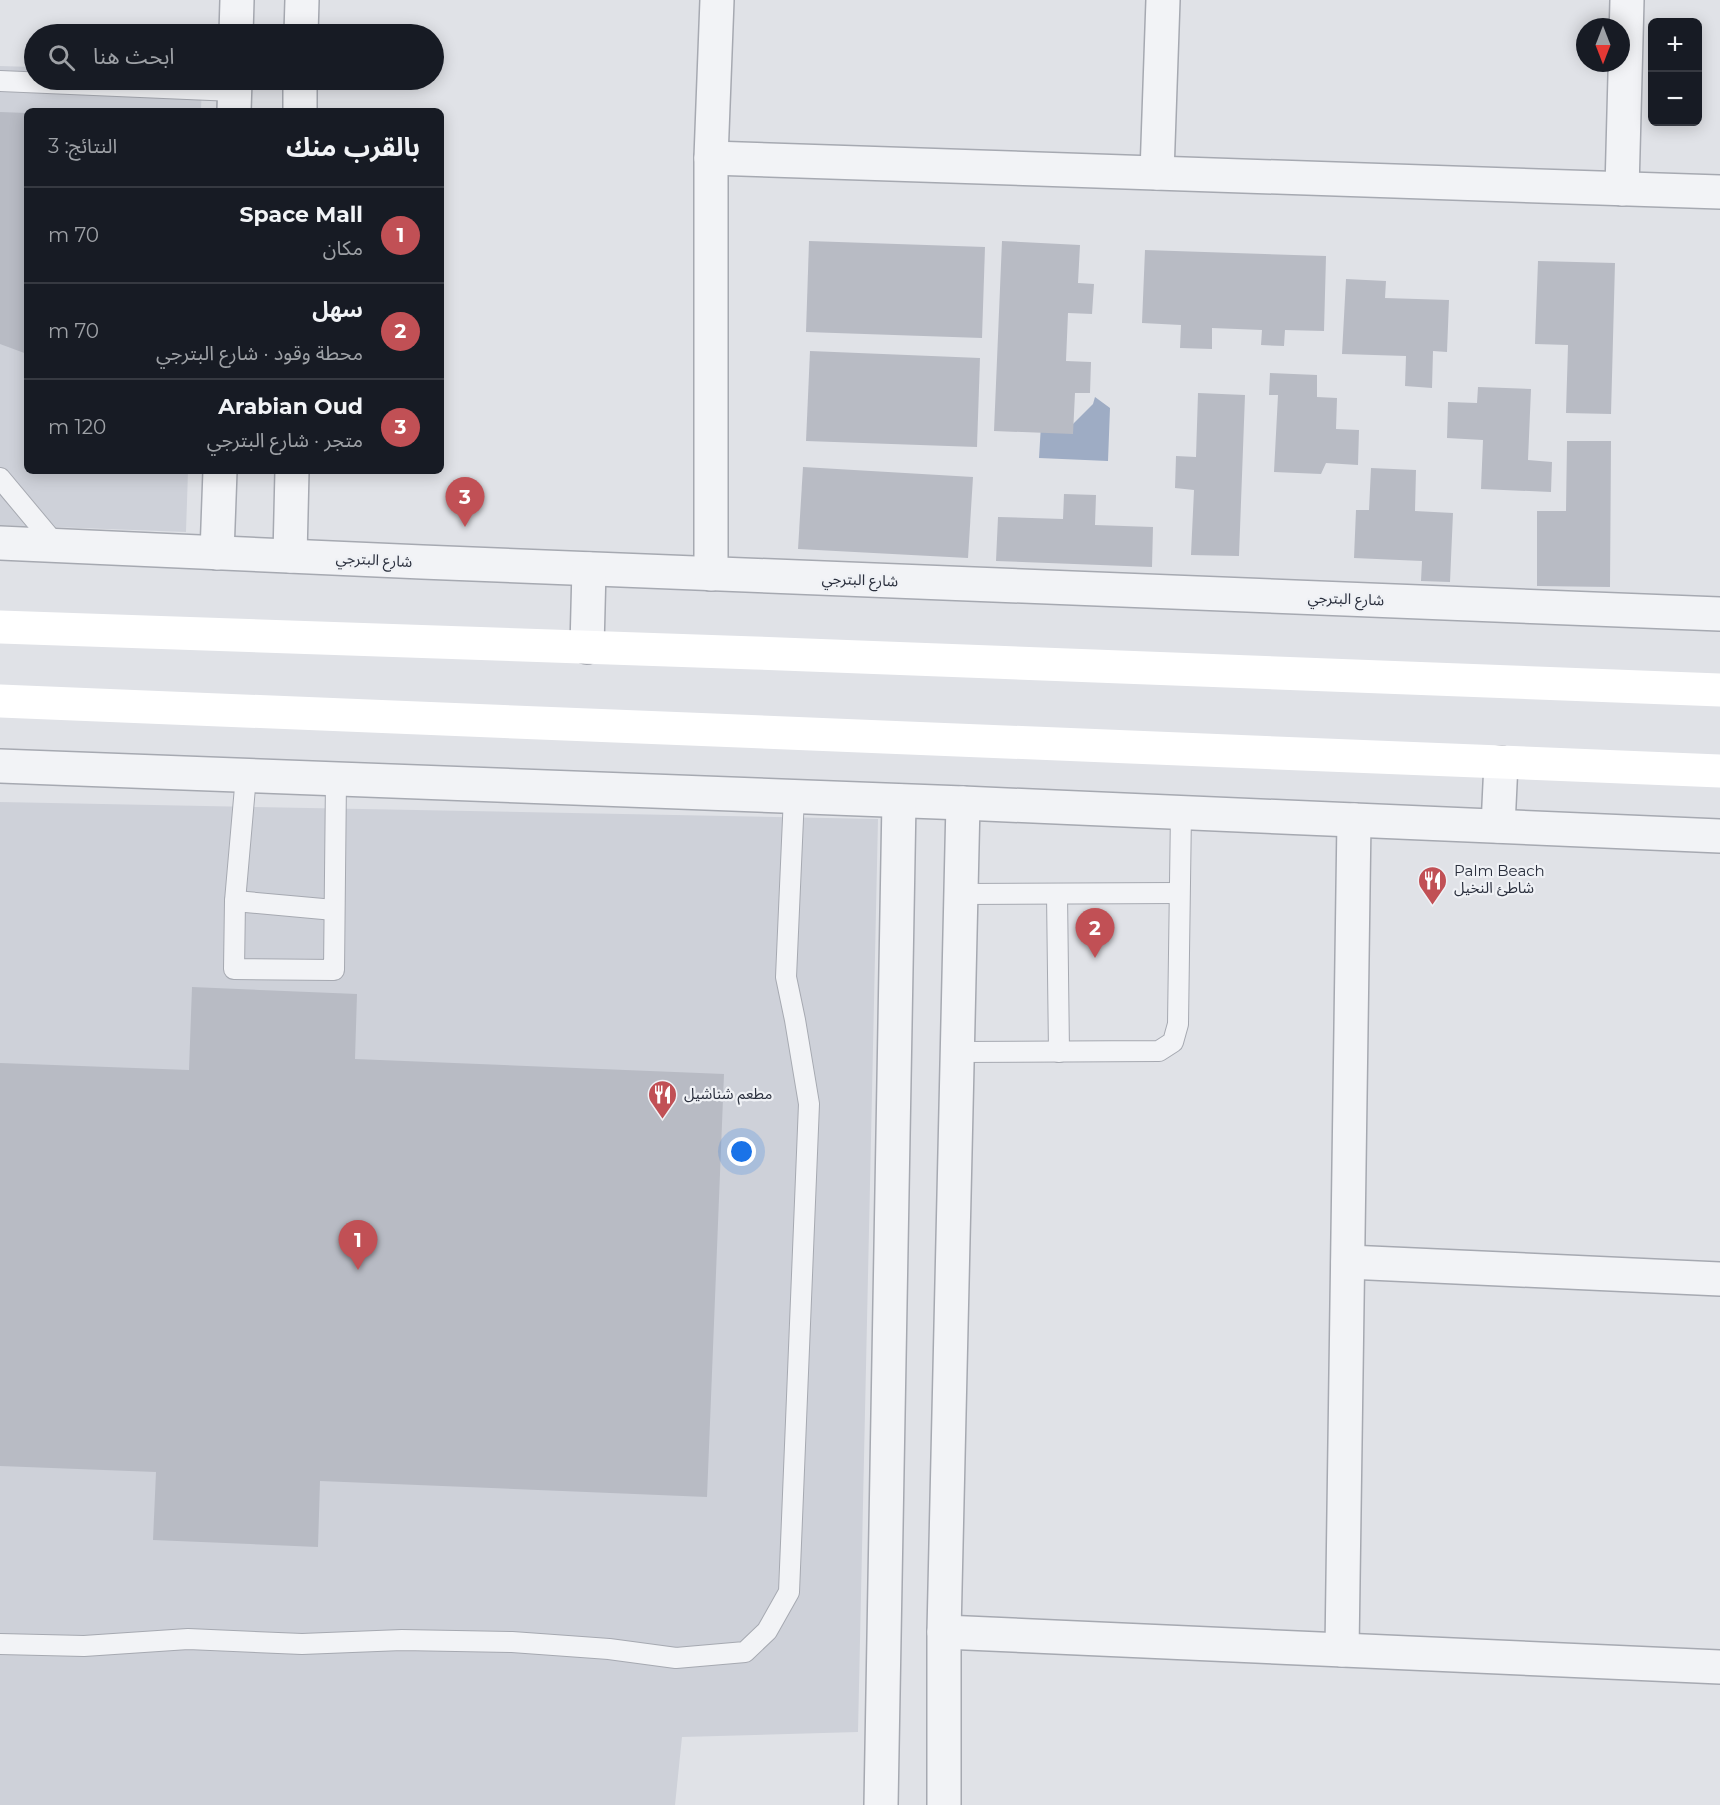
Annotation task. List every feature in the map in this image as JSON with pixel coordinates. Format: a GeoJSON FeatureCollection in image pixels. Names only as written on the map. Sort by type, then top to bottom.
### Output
{"type":"FeatureCollection","features":[{"type":"Feature","properties":{"kind":"main road"},"geometry":{"type":"LineString","coordinates":[[0,627],[1720,690]]}},
{"type":"Feature","properties":{"kind":"main road"},"geometry":{"type":"LineString","coordinates":[[0,701],[1720,771]]}},
{"type":"Feature","properties":{"kind":"street"},"geometry":{"type":"LineString","coordinates":[[236,24],[237,0]]}},
{"type":"Feature","properties":{"kind":"street"},"geometry":{"type":"LineString","coordinates":[[301,24],[302,0]]}},
{"type":"Feature","properties":{"kind":"street"},"geometry":{"type":"LineString","coordinates":[[711,574],[711,158],[717,0]]}},
{"type":"Feature","properties":{"kind":"street"},"geometry":{"type":"LineString","coordinates":[[1157,173],[1163,0]]}},
{"type":"Feature","properties":{"kind":"street"},"geometry":{"type":"LineString","coordinates":[[1622,189],[1627,0]]}},
{"type":"Feature","properties":{"kind":"street"},"geometry":{"type":"LineString","coordinates":[[300,90],[300,108]]}},
{"type":"Feature","properties":{"kind":"street"},"geometry":{"type":"LineString","coordinates":[[711,158],[1720,192]]}},
{"type":"Feature","properties":{"kind":"street"},"geometry":{"type":"LineString","coordinates":[[217,553],[220,474]]}},
{"type":"Feature","properties":{"kind":"street"},"geometry":{"type":"LineString","coordinates":[[290,556],[292,474]]}},
{"type":"Feature","properties":{"kind":"street","name":"شارع البترجي"},"geometry":{"type":"LineString","coordinates":[[0,543],[1720,614]]}},
{"type":"Feature","properties":{"kind":"street"},"geometry":{"type":"LineString","coordinates":[[587,647],[589,569]]}},
{"type":"Feature","properties":{"kind":"street"},"geometry":{"type":"LineString","coordinates":[[1498,826],[1501,763]]}},
{"type":"Feature","properties":{"kind":"street"},"geometry":{"type":"LineString","coordinates":[[0,766],[794,796],[1720,836]]}},
{"type":"Feature","properties":{"kind":"street"},"geometry":{"type":"LineString","coordinates":[[880,1805],[898,801]]}},
{"type":"Feature","properties":{"kind":"street"},"geometry":{"type":"LineString","coordinates":[[944,1805],[944,1632],[963,803]]}},
{"type":"Feature","properties":{"kind":"street"},"geometry":{"type":"LineString","coordinates":[[1342,1650],[1354,820]]}},
{"type":"Feature","properties":{"kind":"street"},"geometry":{"type":"LineString","coordinates":[[1348,1262],[1720,1279]]}},
{"type":"Feature","properties":{"kind":"street"},"geometry":{"type":"LineString","coordinates":[[944,1632],[1720,1667]]}},
{"type":"Feature","properties":{"kind":"lane"},"geometry":{"type":"LineString","coordinates":[[0,81],[24,82]]}},
{"type":"Feature","properties":{"kind":"lane"},"geometry":{"type":"LineString","coordinates":[[162,90],[234,94]]}},
{"type":"Feature","properties":{"kind":"lane"},"geometry":{"type":"LineString","coordinates":[[0,478],[56,545]]}},
{"type":"Feature","properties":{"kind":"lane"},"geometry":{"type":"LineString","coordinates":[[246,776],[235,901],[234,969],[334,970],[336,779]]}},
{"type":"Feature","properties":{"kind":"lane"},"geometry":{"type":"LineString","coordinates":[[0,1644],[84,1646],[188,1639],[302,1644],[413,1640],[512,1642],[609,1649],[676,1658],[745,1652],[767,1631],[789,1592],[809,1104],[786,977],[794,796]]}},
{"type":"Feature","properties":{"kind":"lane"},"geometry":{"type":"LineString","coordinates":[[957,1052],[1159,1051],[1173,1042],[1178,1024],[1180,812]]}},
{"type":"Feature","properties":{"kind":"lane"},"geometry":{"type":"LineString","coordinates":[[961,894],[1179,893]]}},
{"type":"Feature","properties":{"kind":"lane"},"geometry":{"type":"LineString","coordinates":[[1057,894],[1059,1052]]}},
{"type":"Feature","properties":{"kind":"lane"},"geometry":{"type":"LineString","coordinates":[[235,901],[334,910]]}},
{"type":"Feature","properties":{"kind":"shaded area"},"geometry":{"type":"Polygon","coordinates":[[[0,66],[24,67],[24,90],[202,90],[201,108],[24,108],[24,474],[188,474],[186,532],[0,525],[0,66]]]}},
{"type":"Feature","properties":{"kind":"shaded area"},"geometry":{"type":"Polygon","coordinates":[[[0,802],[878,819],[858,1732],[682,1737],[675,1805],[0,1805],[0,802]]]}},
{"type":"Feature","properties":{"kind":"water"},"geometry":{"type":"Polygon","coordinates":[[[1095,397],[1110,408],[1108,461],[1039,458],[1041,425],[1072,425],[1093,404],[1095,397]]]}},
{"type":"Feature","properties":{"kind":"building"},"geometry":{"type":"Polygon","coordinates":[[[0,112],[24,113],[24,353],[0,344],[0,112]]]}},
{"type":"Feature","properties":{"kind":"building"},"geometry":{"type":"Polygon","coordinates":[[[809,241],[985,247],[982,338],[806,332],[809,241]]]}},
{"type":"Feature","properties":{"kind":"building"},"geometry":{"type":"Polygon","coordinates":[[[1002,241],[1080,245],[1078,283],[1094,284],[1092,314],[1068,313],[1066,361],[1091,362],[1090,393],[1075,393],[1073,434],[994,431],[1002,241]]]}},
{"type":"Feature","properties":{"kind":"building"},"geometry":{"type":"Polygon","coordinates":[[[1145,250],[1326,256],[1324,331],[1285,330],[1284,346],[1261,345],[1262,330],[1212,328],[1212,349],[1180,348],[1181,325],[1142,323],[1145,250]]]}},
{"type":"Feature","properties":{"kind":"building"},"geometry":{"type":"Polygon","coordinates":[[[1538,261],[1615,263],[1611,414],[1566,413],[1568,345],[1535,344],[1538,261]]]}},
{"type":"Feature","properties":{"kind":"building"},"geometry":{"type":"Polygon","coordinates":[[[1346,279],[1386,281],[1385,298],[1449,300],[1447,352],[1433,351],[1432,388],[1405,386],[1406,356],[1342,354],[1346,279]]]}},
{"type":"Feature","properties":{"kind":"building"},"geometry":{"type":"Polygon","coordinates":[[[810,351],[980,358],[977,447],[806,441],[810,351]]]}},
{"type":"Feature","properties":{"kind":"building"},"geometry":{"type":"Polygon","coordinates":[[[1270,373],[1317,375],[1317,397],[1337,398],[1336,429],[1359,430],[1358,465],[1326,463],[1321,474],[1274,472],[1278,395],[1269,395],[1270,373]]]}},
{"type":"Feature","properties":{"kind":"building"},"geometry":{"type":"Polygon","coordinates":[[[1478,387],[1531,389],[1528,460],[1552,462],[1551,492],[1481,489],[1483,440],[1447,438],[1448,402],[1477,403],[1478,387]]]}},
{"type":"Feature","properties":{"kind":"building"},"geometry":{"type":"Polygon","coordinates":[[[1198,393],[1245,395],[1239,556],[1191,555],[1194,490],[1175,488],[1176,456],[1196,457],[1198,393]]]}},
{"type":"Feature","properties":{"kind":"building"},"geometry":{"type":"Polygon","coordinates":[[[1567,441],[1611,441],[1610,587],[1537,586],[1537,511],[1566,511],[1567,441]]]}},
{"type":"Feature","properties":{"kind":"building"},"geometry":{"type":"Polygon","coordinates":[[[803,467],[973,477],[968,558],[798,549],[803,467]]]}},
{"type":"Feature","properties":{"kind":"building"},"geometry":{"type":"Polygon","coordinates":[[[1371,468],[1416,470],[1415,511],[1453,513],[1450,582],[1421,581],[1422,561],[1354,558],[1356,510],[1369,510],[1371,468]]]}},
{"type":"Feature","properties":{"kind":"building"},"geometry":{"type":"Polygon","coordinates":[[[1064,494],[1096,495],[1095,525],[1153,527],[1152,567],[996,561],[998,517],[1063,519],[1064,494]]]}},
{"type":"Feature","properties":{"kind":"building"},"geometry":{"type":"Polygon","coordinates":[[[192,987],[357,994],[355,1059],[724,1074],[707,1497],[320,1481],[318,1547],[153,1540],[156,1472],[0,1466],[0,1063],[189,1070],[192,987]]]}},
{"type":"Feature","properties":{"kind":"place","name":"Arabian Oud"},"geometry":{"type":"Point","coordinates":[465,527]}},
{"type":"Feature","properties":{"kind":"place","name":"Palm Beach شاطئ النخيل"},"geometry":{"type":"Point","coordinates":[1433,906]}},
{"type":"Feature","properties":{"kind":"place","name":"سهل"},"geometry":{"type":"Point","coordinates":[1095,958]}},
{"type":"Feature","properties":{"kind":"place","name":"مطعم شناشيل"},"geometry":{"type":"Point","coordinates":[663,1120]}},
{"type":"Feature","properties":{"kind":"place","name":"Space Mall"},"geometry":{"type":"Point","coordinates":[358,1270]}}]}
